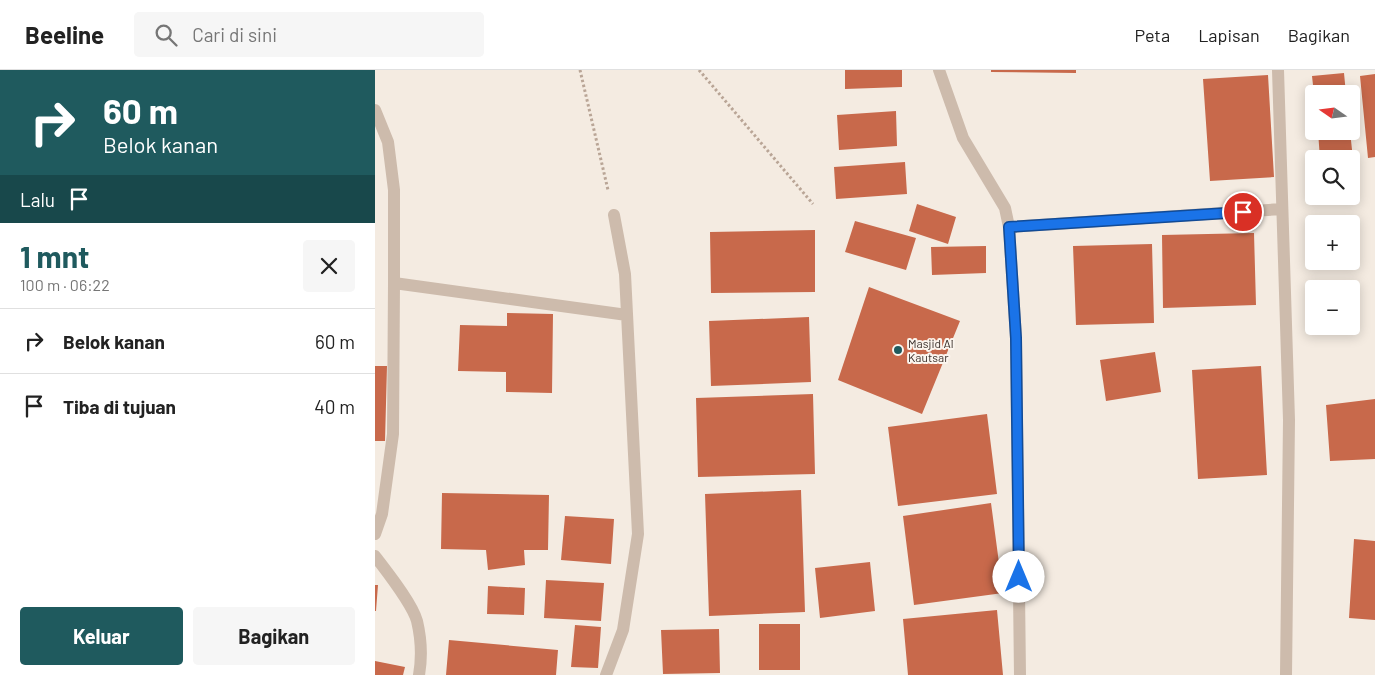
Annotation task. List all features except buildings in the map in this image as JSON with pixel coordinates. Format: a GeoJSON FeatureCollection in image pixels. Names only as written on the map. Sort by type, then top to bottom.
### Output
{"type":"FeatureCollection","features":[{"type":"Feature","properties":{"kind":"street"},"geometry":{"type":"LineString","coordinates":[[939,70],[963,138],[1005,208],[1009,227],[1016,338],[1020,675]]}},
{"type":"Feature","properties":{"kind":"street"},"geometry":{"type":"LineString","coordinates":[[1278,70],[1289,420],[1286,675]]}},
{"type":"Feature","properties":{"kind":"street"},"geometry":{"type":"LineString","coordinates":[[375,110],[388,142],[394,190],[393,434],[382,514],[375,534]]}},
{"type":"Feature","properties":{"kind":"street"},"geometry":{"type":"LineString","coordinates":[[1009,227],[1282,209]]}},
{"type":"Feature","properties":{"kind":"street"},"geometry":{"type":"LineString","coordinates":[[606,675],[623,630],[638,534],[625,274],[614,215]]}},
{"type":"Feature","properties":{"kind":"street"},"geometry":{"type":"LineString","coordinates":[[394,283],[627,315]]}},
{"type":"Feature","properties":{"kind":"street"},"geometry":{"type":"LineString","coordinates":[[375,556],[394,580],[417,620],[421,662],[419,675]]}},
{"type":"Feature","properties":{"kind":"path"},"geometry":{"type":"LineString","coordinates":[[580,70],[614,215]]}},
{"type":"Feature","properties":{"kind":"path"},"geometry":{"type":"LineString","coordinates":[[699,70],[813,204]]}},
{"type":"Feature","properties":{"kind":"place","name":"Masjid Al Kautsar"},"geometry":{"type":"Point","coordinates":[898,350]}},
{"type":"Feature","properties":{"kind":"route"},"geometry":{"type":"LineString","coordinates":[[1019,577],[1016,338],[1009,227],[1243,212]]}}]}
